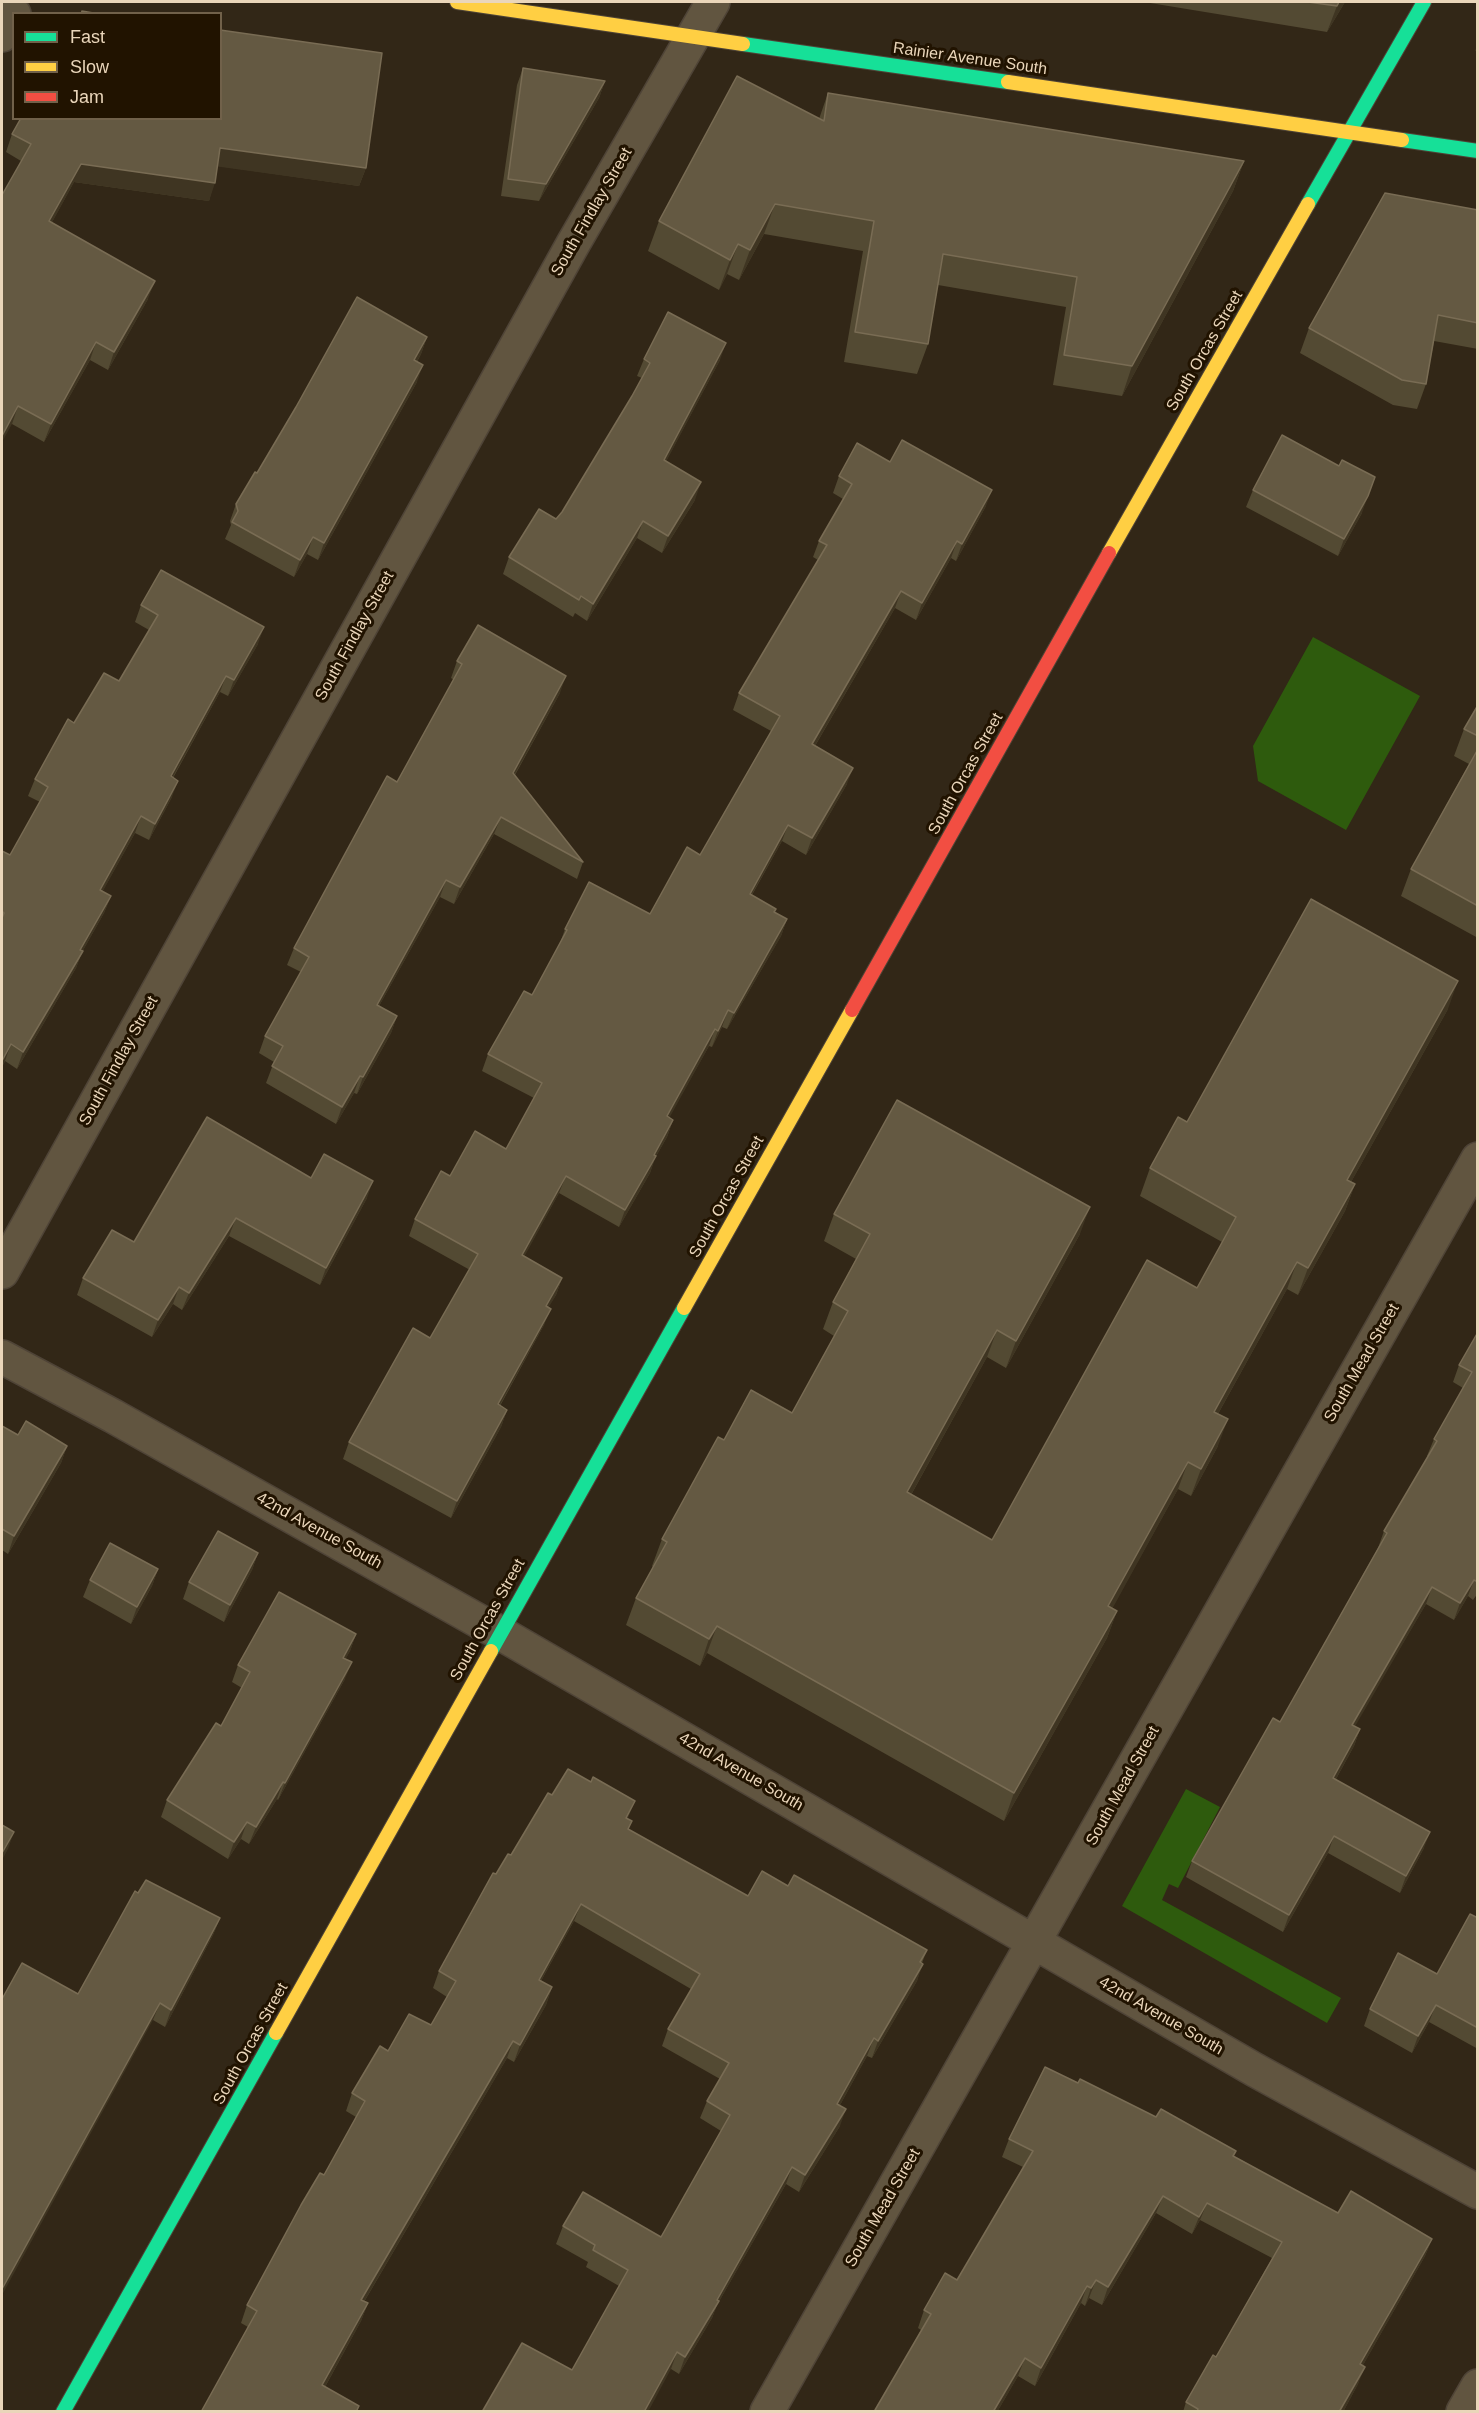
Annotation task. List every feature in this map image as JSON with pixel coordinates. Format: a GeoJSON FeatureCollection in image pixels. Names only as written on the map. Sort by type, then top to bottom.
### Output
{"type":"FeatureCollection","features":[{"type":"Feature","properties":{"kind":"street","name":"Rainier Avenue South"},"geometry":{"type":"LineString","coordinates":[[457,2],[1478,151]]}},
{"type":"Feature","properties":{"kind":"street","name":"South Findlay Street"},"geometry":{"type":"LineString","coordinates":[[2,1272],[573,244],[712,2]]}},
{"type":"Feature","properties":{"kind":"street","name":"South Orcas Street"},"geometry":{"type":"LineString","coordinates":[[63,2412],[500,1633],[1424,2]]}},
{"type":"Feature","properties":{"kind":"street"},"geometry":{"type":"LineString","coordinates":[[2,35],[12,18]]}},
{"type":"Feature","properties":{"kind":"street","name":"South Mead Street"},"geometry":{"type":"LineString","coordinates":[[767,2412],[1478,1159]]}},
{"type":"Feature","properties":{"kind":"street","name":"42nd Avenue South"},"geometry":{"type":"LineString","coordinates":[[2,1357],[123,1422],[500,1633],[1034,1943],[1290,2089],[1478,2192]]}},
{"type":"Feature","properties":{"kind":"street"},"geometry":{"type":"LineString","coordinates":[[1463,2412],[1478,2386]]}},
{"type":"Feature","properties":{"kind":"green space"},"geometry":{"type":"Polygon","coordinates":[[[1313,637],[1420,696],[1346,830],[1258,781],[1253,746],[1313,637]]]}},
{"type":"Feature","properties":{"kind":"green space"},"geometry":{"type":"Polygon","coordinates":[[[1186,1789],[1220,1807],[1178,1888],[1169,1884],[1162,1900],[1341,1998],[1327,2023],[1122,1906],[1186,1789]]]}},
{"type":"Feature","properties":{"kind":"building"},"geometry":{"type":"Polygon","coordinates":[[[1308,2],[1339,2],[1337,6],[1308,2]]]}},
{"type":"Feature","properties":{"kind":"building"},"geometry":{"type":"Polygon","coordinates":[[[222,30],[382,53],[366,168],[220,148],[215,183],[81,164],[49,221],[155,281],[114,352],[96,342],[51,424],[18,406],[2,436],[2,195],[31,144],[12,134],[20,120],[222,120],[222,30]]]}},
{"type":"Feature","properties":{"kind":"building"},"geometry":{"type":"Polygon","coordinates":[[[523,68],[605,81],[546,184],[508,179],[523,68]]]}},
{"type":"Feature","properties":{"kind":"building"},"geometry":{"type":"Polygon","coordinates":[[[737,76],[824,121],[828,93],[1244,161],[1132,366],[1064,355],[1077,277],[943,254],[928,344],[855,332],[874,221],[775,204],[750,250],[738,244],[730,260],[659,221],[737,76]]]}},
{"type":"Feature","properties":{"kind":"building"},"geometry":{"type":"Polygon","coordinates":[[[1385,193],[1478,210],[1478,323],[1438,315],[1426,384],[1402,380],[1309,328],[1385,193]]]}},
{"type":"Feature","properties":{"kind":"building"},"geometry":{"type":"Polygon","coordinates":[[[357,297],[427,337],[414,360],[423,365],[324,543],[313,537],[300,560],[232,522],[238,511],[236,504],[296,407],[357,297]]]}},
{"type":"Feature","properties":{"kind":"building"},"geometry":{"type":"Polygon","coordinates":[[[668,312],[726,343],[664,460],[701,482],[668,536],[643,521],[593,604],[581,596],[579,600],[509,557],[539,509],[556,519],[562,512],[650,363],[644,359],[668,312]]]}},
{"type":"Feature","properties":{"kind":"building"},"geometry":{"type":"Polygon","coordinates":[[[1282,435],[1339,466],[1342,460],[1375,477],[1368,496],[1344,539],[1253,490],[1282,435]]]}},
{"type":"Feature","properties":{"kind":"building"},"geometry":{"type":"Polygon","coordinates":[[[902,440],[992,490],[962,544],[957,541],[922,603],[901,591],[812,744],[853,768],[812,838],[788,825],[750,894],[776,909],[774,912],[787,919],[734,1013],[728,1010],[718,1031],[715,1029],[667,1116],[673,1120],[654,1155],[656,1156],[625,1210],[566,1176],[522,1255],[562,1278],[546,1306],[551,1309],[498,1404],[507,1410],[457,1501],[349,1442],[413,1328],[430,1338],[478,1254],[415,1219],[441,1171],[450,1176],[475,1131],[506,1149],[542,1083],[488,1054],[524,991],[532,995],[567,930],[565,929],[589,882],[650,914],[687,847],[700,855],[780,716],[739,693],[827,545],[819,541],[852,484],[839,476],[857,443],[890,462],[902,440]]]}},
{"type":"Feature","properties":{"kind":"building"},"geometry":{"type":"Polygon","coordinates":[[[161,570],[264,627],[234,680],[226,676],[171,776],[178,781],[155,824],[141,816],[100,890],[111,896],[80,950],[83,951],[23,1052],[11,1044],[2,1061],[2,918],[4,913],[2,911],[2,851],[10,855],[48,787],[35,779],[68,719],[74,723],[104,673],[119,681],[158,615],[141,605],[161,570]]]}},
{"type":"Feature","properties":{"kind":"building"},"geometry":{"type":"Polygon","coordinates":[[[478,625],[566,676],[513,773],[583,862],[501,817],[460,887],[446,880],[377,1005],[397,1016],[363,1077],[360,1076],[342,1107],[272,1066],[283,1046],[265,1036],[309,957],[294,948],[387,776],[397,782],[462,664],[457,661],[478,625]]]}},
{"type":"Feature","properties":{"kind":"building"},"geometry":{"type":"Polygon","coordinates":[[[1478,705],[1478,736],[1464,729],[1478,705]]]}},
{"type":"Feature","properties":{"kind":"building"},"geometry":{"type":"Polygon","coordinates":[[[1478,749],[1478,906],[1411,869],[1478,749]]]}},
{"type":"Feature","properties":{"kind":"building"},"geometry":{"type":"Polygon","coordinates":[[[1311,899],[1458,981],[1347,1180],[1355,1184],[1308,1268],[1297,1262],[1214,1412],[1228,1419],[1201,1469],[1188,1462],[1108,1606],[1117,1611],[1014,1793],[717,1626],[709,1639],[636,1598],[667,1542],[662,1539],[718,1437],[724,1440],[751,1390],[792,1413],[848,1311],[833,1302],[870,1234],[834,1214],[897,1100],[1090,1207],[1016,1341],[997,1330],[907,1492],[992,1540],[1147,1260],[1197,1288],[1236,1217],[1150,1168],[1178,1117],[1187,1122],[1311,899]]]}},
{"type":"Feature","properties":{"kind":"building"},"geometry":{"type":"Polygon","coordinates":[[[207,1117],[311,1178],[324,1154],[373,1181],[326,1268],[236,1218],[189,1293],[179,1287],[158,1320],[83,1278],[112,1230],[134,1242],[207,1117]]]}},
{"type":"Feature","properties":{"kind":"building"},"geometry":{"type":"Polygon","coordinates":[[[1478,1332],[1478,1582],[1474,1580],[1460,1603],[1432,1587],[1352,1725],[1360,1729],[1333,1778],[1430,1832],[1406,1876],[1334,1836],[1289,1915],[1192,1861],[1273,1718],[1280,1722],[1387,1533],[1384,1531],[1437,1441],[1434,1439],[1472,1372],[1459,1365],[1478,1332]]]}},
{"type":"Feature","properties":{"kind":"building"},"geometry":{"type":"Polygon","coordinates":[[[26,1421],[67,1446],[14,1536],[2,1529],[2,1426],[18,1435],[26,1421]]]}},
{"type":"Feature","properties":{"kind":"building"},"geometry":{"type":"Polygon","coordinates":[[[218,1531],[258,1553],[230,1605],[189,1582],[218,1531]]]}},
{"type":"Feature","properties":{"kind":"building"},"geometry":{"type":"Polygon","coordinates":[[[110,1543],[158,1569],[137,1607],[90,1580],[110,1543]]]}},
{"type":"Feature","properties":{"kind":"building"},"geometry":{"type":"Polygon","coordinates":[[[279,1592],[356,1634],[343,1658],[352,1662],[285,1783],[283,1782],[256,1827],[247,1822],[234,1842],[167,1800],[216,1723],[221,1726],[250,1672],[238,1665],[279,1592]]]}},
{"type":"Feature","properties":{"kind":"building"},"geometry":{"type":"Polygon","coordinates":[[[568,1769],[591,1782],[593,1777],[635,1801],[626,1818],[632,1821],[628,1829],[748,1896],[762,1871],[788,1886],[794,1875],[927,1950],[920,1962],[923,1964],[878,2041],[874,2038],[837,2104],[846,2109],[805,2175],[792,2167],[717,2300],[719,2301],[685,2357],[677,2352],[644,2412],[482,2412],[522,2343],[572,2370],[628,2270],[593,2250],[595,2245],[563,2226],[583,2192],[661,2237],[730,2115],[707,2101],[729,2063],[668,2029],[700,1974],[581,1904],[539,1980],[552,1987],[520,2045],[513,2041],[361,2300],[368,2303],[322,2385],[359,2406],[356,2412],[201,2412],[257,2311],[247,2305],[301,2205],[320,2173],[324,2175],[365,2101],[352,2093],[380,2046],[388,2051],[409,2014],[431,2025],[456,1981],[439,1971],[493,1873],[496,1874],[508,1854],[511,1855],[548,1793],[552,1795],[568,1769]]]}},
{"type":"Feature","properties":{"kind":"building"},"geometry":{"type":"Polygon","coordinates":[[[2,1825],[14,1832],[2,1853],[2,1825]]]}},
{"type":"Feature","properties":{"kind":"building"},"geometry":{"type":"Polygon","coordinates":[[[146,1880],[220,1918],[171,2010],[160,2003],[2,2289],[2,1999],[22,1963],[78,1994],[135,1891],[138,1893],[146,1880]]]}},
{"type":"Feature","properties":{"kind":"building"},"geometry":{"type":"Polygon","coordinates":[[[1470,1914],[1478,1918],[1478,2028],[1436,2005],[1418,2036],[1370,2009],[1398,1953],[1437,1974],[1470,1914]]]}},
{"type":"Feature","properties":{"kind":"building"},"geometry":{"type":"Polygon","coordinates":[[[1045,2067],[1078,2083],[1080,2079],[1156,2117],[1161,2109],[1236,2151],[1233,2156],[1338,2213],[1351,2191],[1432,2239],[1360,2364],[1365,2367],[1339,2412],[1197,2412],[1198,2409],[1186,2402],[1213,2355],[1216,2357],[1282,2242],[1207,2203],[1199,2217],[1163,2196],[1108,2287],[1096,2280],[1091,2288],[1087,2286],[1041,2368],[1025,2358],[993,2412],[879,2412],[875,2410],[931,2314],[924,2310],[945,2273],[957,2280],[1033,2151],[1009,2139],[1045,2067]]]}},
{"type":"Feature","properties":{"kind":"traffic: fast"},"geometry":{"type":"LineString","coordinates":[[1308,204],[1424,2]]}},
{"type":"Feature","properties":{"kind":"traffic: fast"},"geometry":{"type":"LineString","coordinates":[[743,44],[1008,82]]}},
{"type":"Feature","properties":{"kind":"traffic: fast"},"geometry":{"type":"LineString","coordinates":[[1402,140],[1478,151]]}},
{"type":"Feature","properties":{"kind":"traffic: fast"},"geometry":{"type":"LineString","coordinates":[[491,1651],[684,1308]]}},
{"type":"Feature","properties":{"kind":"traffic: fast"},"geometry":{"type":"LineString","coordinates":[[63,2412],[276,2033]]}},
{"type":"Feature","properties":{"kind":"traffic: slow"},"geometry":{"type":"LineString","coordinates":[[457,2],[743,44]]}},
{"type":"Feature","properties":{"kind":"traffic: slow"},"geometry":{"type":"LineString","coordinates":[[1008,82],[1402,140]]}},
{"type":"Feature","properties":{"kind":"traffic: slow"},"geometry":{"type":"LineString","coordinates":[[1109,553],[1308,204]]}},
{"type":"Feature","properties":{"kind":"traffic: slow"},"geometry":{"type":"LineString","coordinates":[[684,1308],[852,1010]]}},
{"type":"Feature","properties":{"kind":"traffic: slow"},"geometry":{"type":"LineString","coordinates":[[276,2033],[491,1651]]}},
{"type":"Feature","properties":{"kind":"traffic: jam"},"geometry":{"type":"LineString","coordinates":[[852,1010],[1109,553]]}}]}
